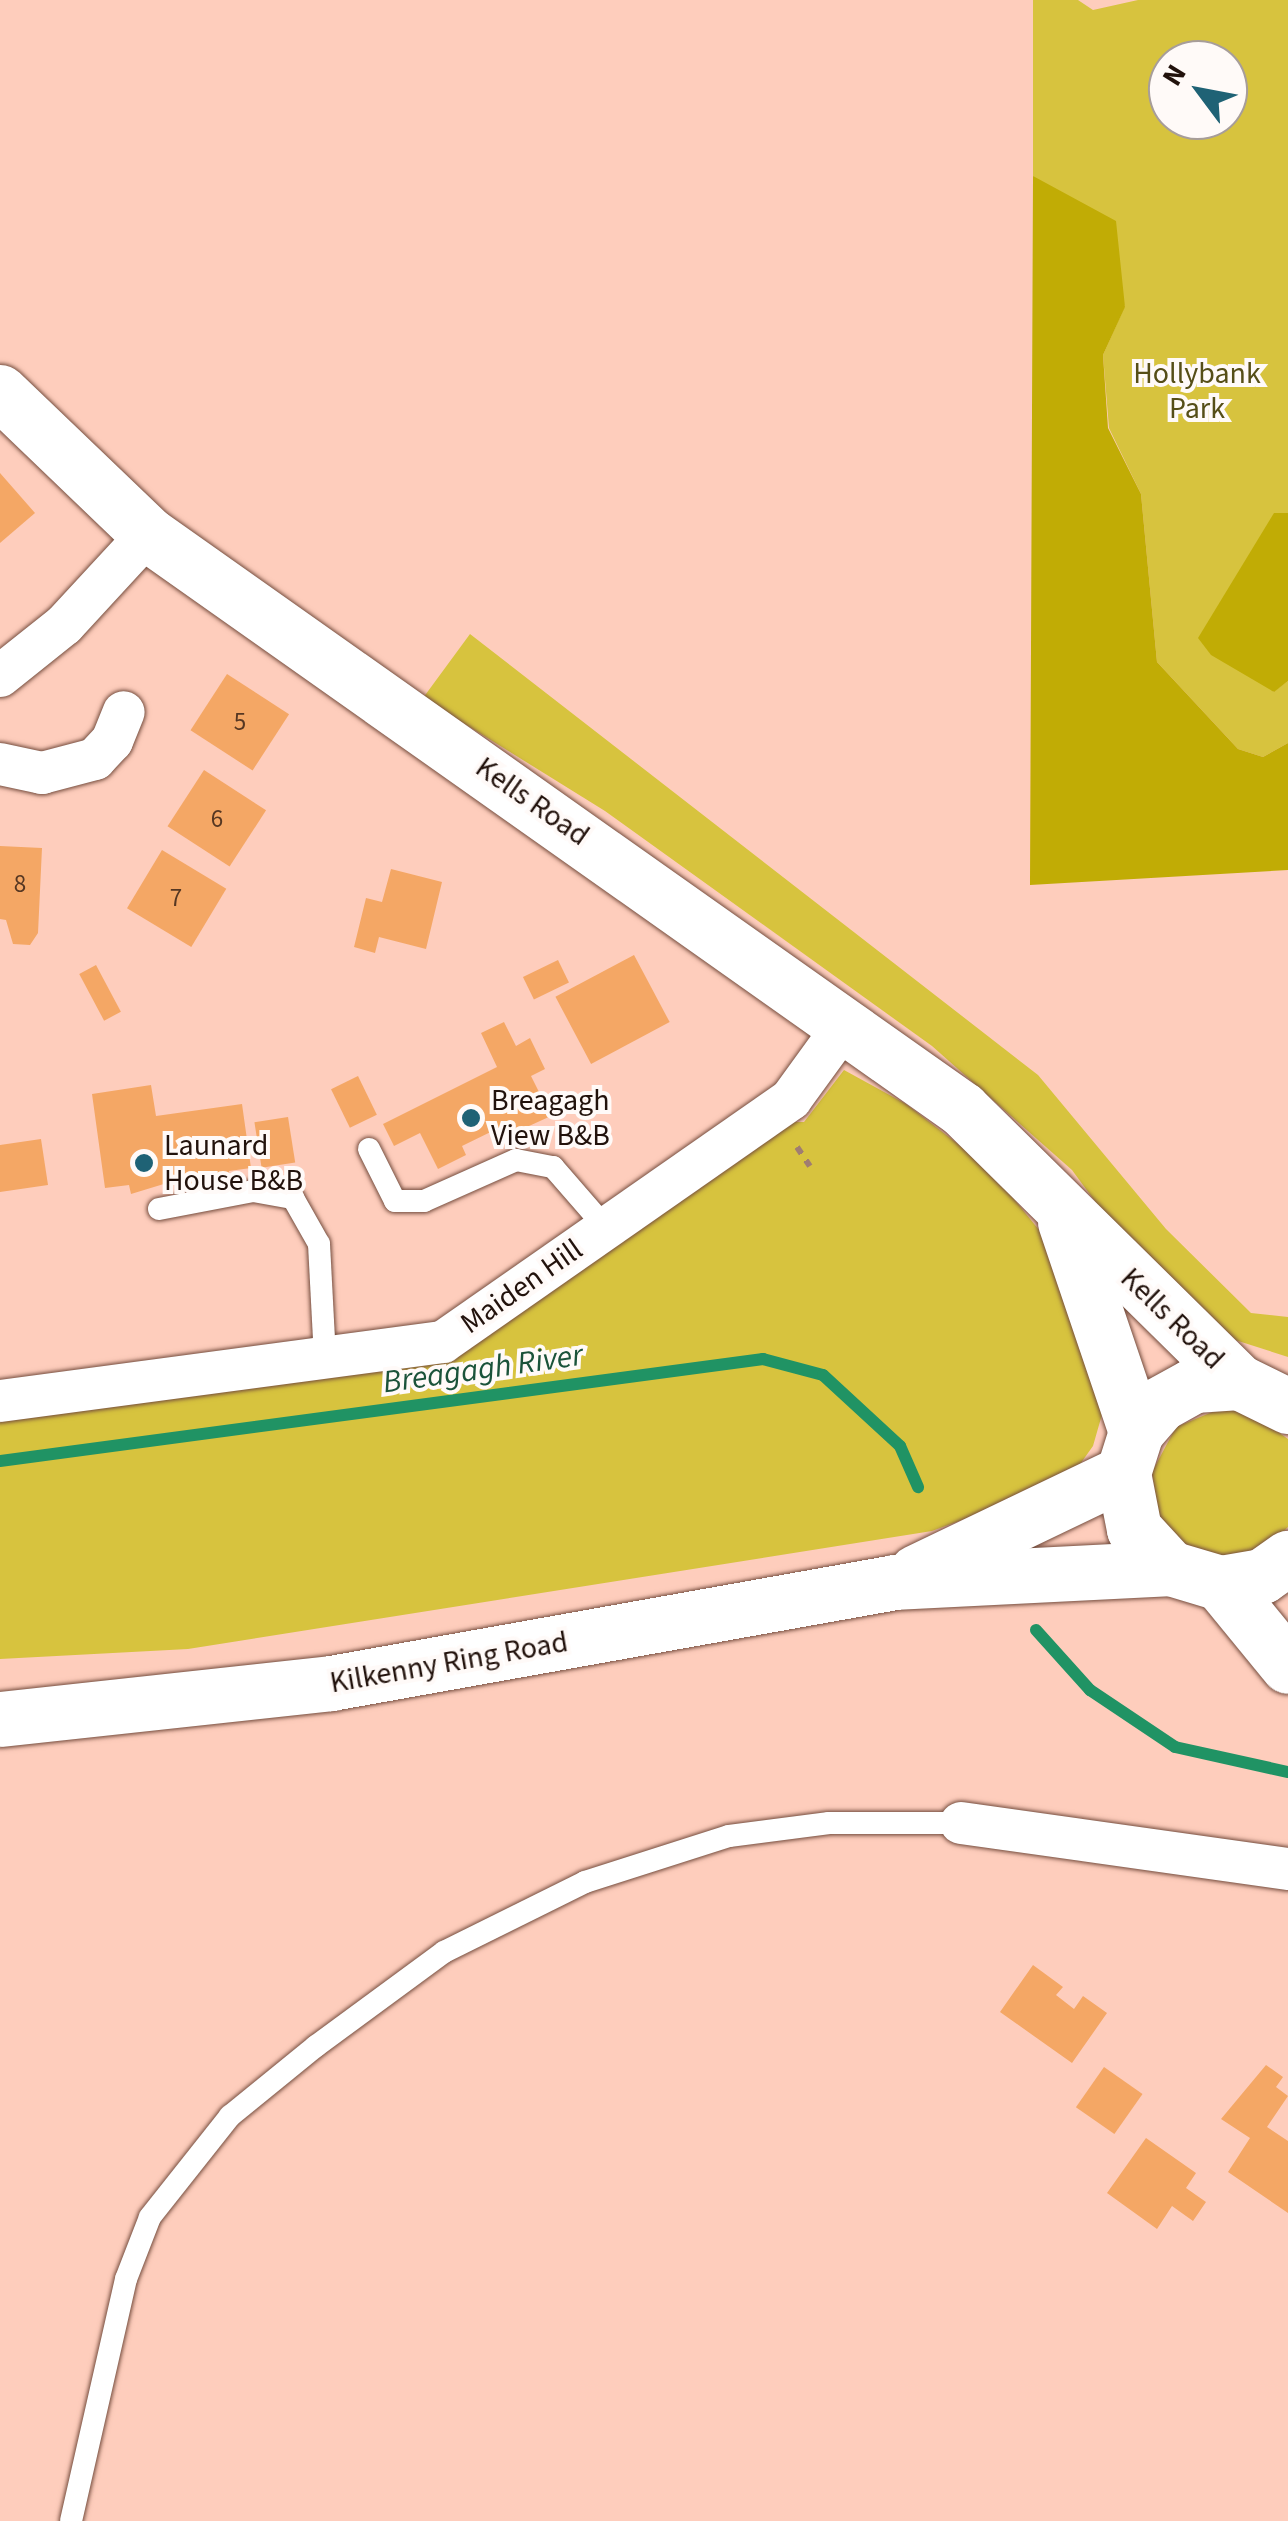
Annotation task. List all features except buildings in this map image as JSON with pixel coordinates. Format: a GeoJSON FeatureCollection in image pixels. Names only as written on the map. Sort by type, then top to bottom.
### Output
{"type":"FeatureCollection","features":[{"type":"Feature","properties":{"kind":"main road","name":"Kells Road"},"geometry":{"type":"LineString","coordinates":[[0,392],[148,534],[847,1022],[962,1109],[1062,1215],[1273,1394]]}},
{"type":"Feature","properties":{"kind":"main road","name":"Kells Road"},"geometry":{"type":"LineString","coordinates":[[1062,1215],[1129,1453],[1134,1528],[1195,1576]]}},
{"type":"Feature","properties":{"kind":"main road","name":"Kilkenny Ring Road"},"geometry":{"type":"LineString","coordinates":[[895,1582],[1129,1453],[1160,1404],[1194,1385],[1273,1394]]}},
{"type":"Feature","properties":{"kind":"main road","name":"Kilkenny Ring Road"},"geometry":{"type":"LineString","coordinates":[[0,1718],[331,1684],[895,1582],[1262,1576],[1288,1558]]}},
{"type":"Feature","properties":{"kind":"main road"},"geometry":{"type":"LineString","coordinates":[[1195,1576],[1288,1666]]}},
{"type":"Feature","properties":{"kind":"street"},"geometry":{"type":"LineString","coordinates":[[0,676],[64,626],[148,534]]}},
{"type":"Feature","properties":{"kind":"street"},"geometry":{"type":"LineString","coordinates":[[0,764],[42,773],[95,759],[112,742],[124,712]]}},
{"type":"Feature","properties":{"kind":"street","name":"Maiden Hill"},"geometry":{"type":"LineString","coordinates":[[0,1402],[442,1342],[791,1098],[847,1022]]}},
{"type":"Feature","properties":{"kind":"street"},"geometry":{"type":"LineString","coordinates":[[961,1823],[1288,1869]]}},
{"type":"Feature","properties":{"kind":"lane"},"geometry":{"type":"LineString","coordinates":[[368,1149],[395,1201],[424,1201],[516,1160],[553,1167],[606,1228]]}},
{"type":"Feature","properties":{"kind":"lane"},"geometry":{"type":"LineString","coordinates":[[159,1209],[253,1191],[294,1198],[319,1244],[325,1358]]}},
{"type":"Feature","properties":{"kind":"lane"},"geometry":{"type":"LineString","coordinates":[[71,2521],[126,2278],[150,2217],[230,2116],[316,2046],[444,1952],[585,1882],[730,1836],[829,1823],[961,1823]]}},
{"type":"Feature","properties":{"kind":"green space","name":"Hollybank Park"},"geometry":{"type":"Polygon","coordinates":[[[1033,0],[1078,0],[1093,10],[1138,0],[1288,0],[1288,513],[1274,513],[1273,692],[1288,681],[1288,743],[1263,757],[1238,749],[1157,662],[1141,494],[1109,428],[1103,355],[1125,306],[1033,176],[1033,0]]]}},
{"type":"Feature","properties":{"kind":"green space"},"geometry":{"type":"Polygon","coordinates":[[[470,634],[1038,1075],[1166,1229],[1251,1313],[1288,1317],[1288,1357],[1210,1332],[1168,1301],[1072,1170],[932,1046],[605,811],[423,698],[470,634]]]}},
{"type":"Feature","properties":{"kind":"green space"},"geometry":{"type":"Polygon","coordinates":[[[844,1070],[906,1104],[988,1167],[1060,1256],[1109,1390],[1093,1446],[1068,1481],[932,1531],[188,1649],[0,1659],[0,1417],[427,1359],[792,1122],[804,1122],[844,1070]]]}},
{"type":"Feature","properties":{"kind":"green space"},"geometry":{"type":"Polygon","coordinates":[[[1222,1408],[1247,1410],[1288,1439],[1288,1527],[1266,1548],[1219,1559],[1175,1539],[1159,1519],[1152,1472],[1176,1427],[1222,1408]]]}},
{"type":"Feature","properties":{"kind":"shaded area"},"geometry":{"type":"Polygon","coordinates":[[[1033,176],[1116,221],[1125,307],[1103,355],[1108,428],[1141,494],[1157,662],[1238,749],[1263,757],[1288,743],[1288,870],[1030,885],[1033,176]]]}},
{"type":"Feature","properties":{"kind":"shaded area"},"geometry":{"type":"Polygon","coordinates":[[[1274,513],[1288,513],[1288,681],[1274,692],[1211,655],[1198,638],[1274,513]]]}},
{"type":"Feature","properties":{"kind":"waterway","name":"Breagagh River"},"geometry":{"type":"LineString","coordinates":[[0,1461],[763,1359],[823,1375],[900,1446],[918,1487]]}},
{"type":"Feature","properties":{"kind":"waterway","name":"Breagagh River"},"geometry":{"type":"LineString","coordinates":[[1036,1630],[1090,1690],[1175,1747],[1288,1772]]}},
{"type":"Feature","properties":{"kind":"place","name":"Breagagh View B&B"},"geometry":{"type":"Point","coordinates":[471,1118]}},
{"type":"Feature","properties":{"kind":"place","name":"Launard House B&B"},"geometry":{"type":"Point","coordinates":[144,1163]}}]}
